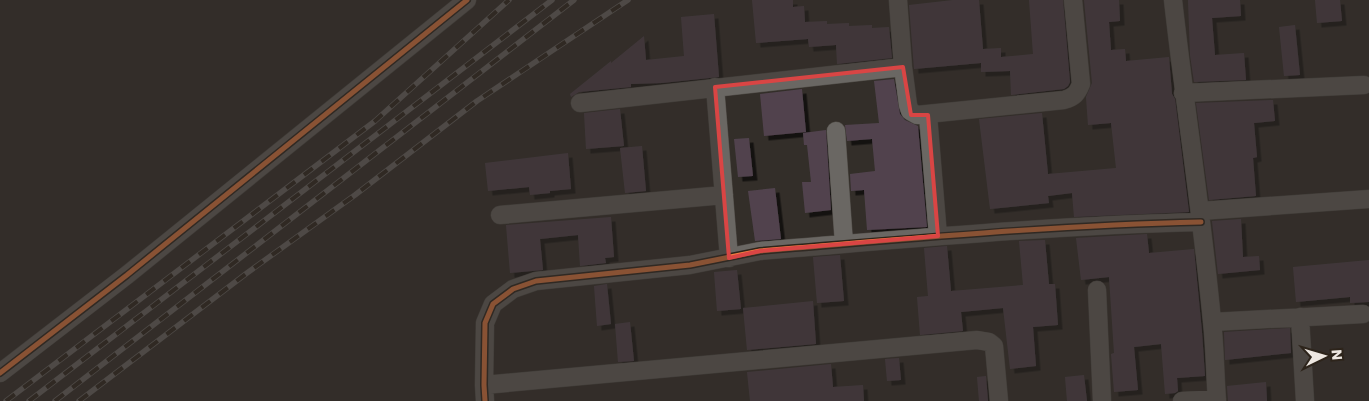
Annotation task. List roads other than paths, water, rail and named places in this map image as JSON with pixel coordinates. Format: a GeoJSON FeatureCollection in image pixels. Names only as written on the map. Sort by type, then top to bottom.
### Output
{"type":"FeatureCollection","features":[{"type":"Feature","properties":{"kind":"street"},"geometry":{"type":"LineString","coordinates":[[0,374],[127,275],[468,0]]}},
{"type":"Feature","properties":{"kind":"street"},"geometry":{"type":"LineString","coordinates":[[903,0],[898,0],[903,67],[910,111],[917,115],[1064,100],[1073,97],[1078,93],[1081,84],[1074,0]]}},
{"type":"Feature","properties":{"kind":"street"},"geometry":{"type":"LineString","coordinates":[[1173,0],[1212,322],[1217,400],[1182,401]]}},
{"type":"Feature","properties":{"kind":"street"},"geometry":{"type":"LineString","coordinates":[[580,103],[903,67]]}},
{"type":"Feature","properties":{"kind":"street"},"geometry":{"type":"LineString","coordinates":[[1183,93],[1364,85]]}},
{"type":"Feature","properties":{"kind":"street"},"geometry":{"type":"LineString","coordinates":[[715,88],[729,258]]}},
{"type":"Feature","properties":{"kind":"street"},"geometry":{"type":"LineString","coordinates":[[928,115],[938,236]]}},
{"type":"Feature","properties":{"kind":"street"},"geometry":{"type":"LineString","coordinates":[[836,131],[844,244]]}},
{"type":"Feature","properties":{"kind":"street"},"geometry":{"type":"LineString","coordinates":[[500,215],[724,195]]}},
{"type":"Feature","properties":{"kind":"street"},"geometry":{"type":"LineString","coordinates":[[999,401],[994,346],[989,342],[977,340],[485,393],[485,323],[493,304],[512,289],[536,281],[690,265],[760,251],[1200,217],[1369,199]]}},
{"type":"Feature","properties":{"kind":"street"},"geometry":{"type":"LineString","coordinates":[[1096,290],[1102,401]]}},
{"type":"Feature","properties":{"kind":"street"},"geometry":{"type":"LineString","coordinates":[[1212,322],[1363,314]]}},
{"type":"Feature","properties":{"kind":"street"},"geometry":{"type":"LineString","coordinates":[[1300,317],[1305,401]]}},
{"type":"Feature","properties":{"kind":"railway"},"geometry":{"type":"LineString","coordinates":[[6,401],[375,121],[509,0]]}},
{"type":"Feature","properties":{"kind":"railway"},"geometry":{"type":"LineString","coordinates":[[29,401],[552,0]]}},
{"type":"Feature","properties":{"kind":"railway"},"geometry":{"type":"LineString","coordinates":[[55,401],[574,0]]}},
{"type":"Feature","properties":{"kind":"railway"},"geometry":{"type":"LineString","coordinates":[[79,401],[247,273],[355,195],[477,101],[628,0]]}}]}
